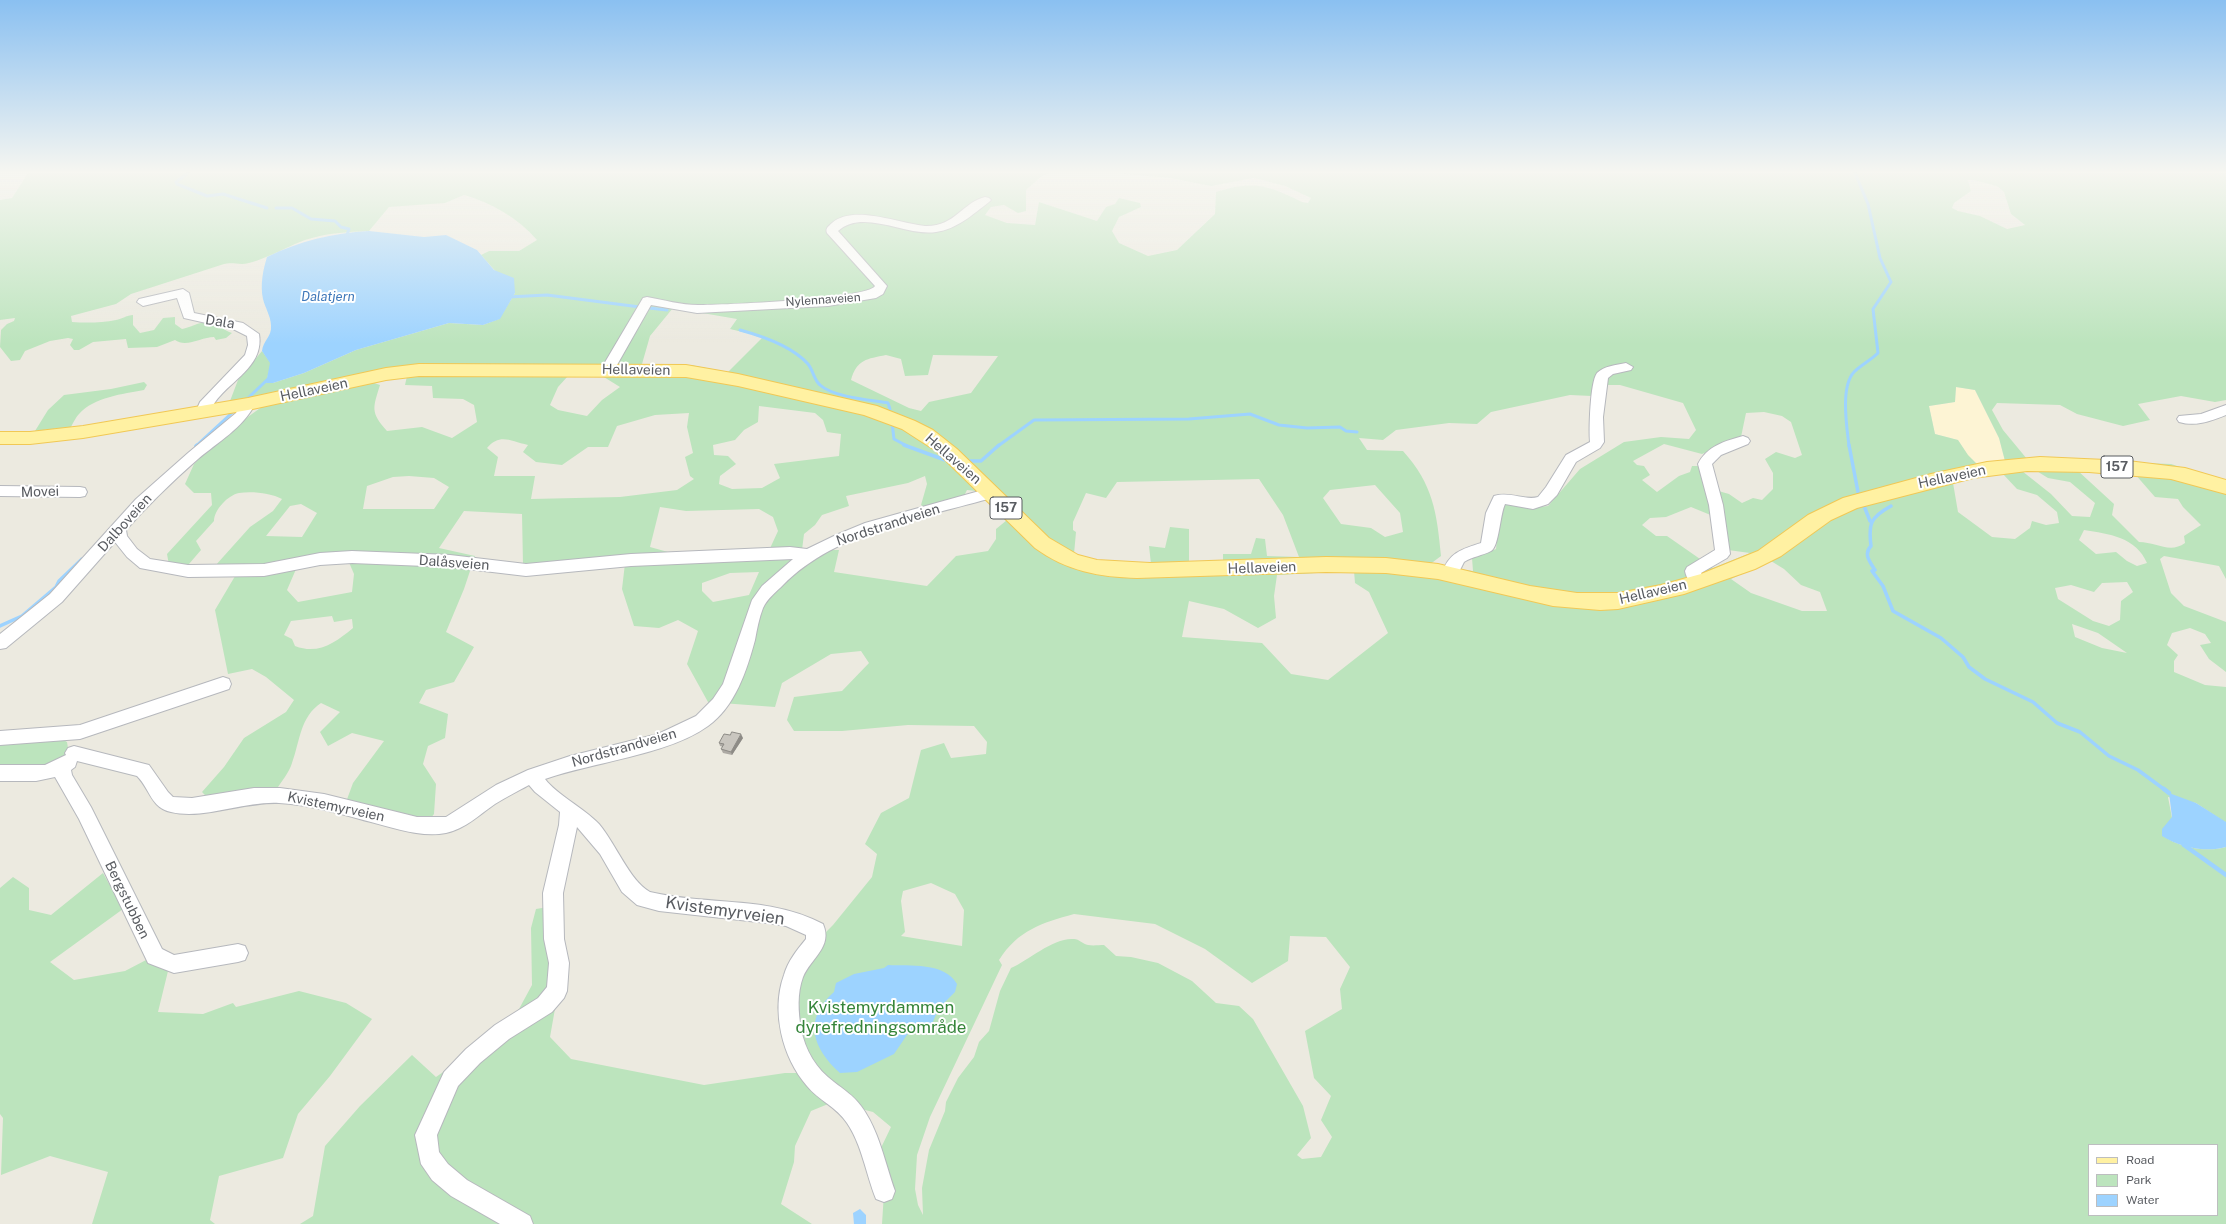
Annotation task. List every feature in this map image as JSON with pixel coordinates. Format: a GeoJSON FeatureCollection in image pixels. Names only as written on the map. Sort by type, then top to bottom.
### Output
{"type":"FeatureCollection","features":[{"type":"Feature","properties":{"kind":"main road","name":"Hellaveien"},"geometry":{"type":"LineString","coordinates":[[0,438],[63,434],[248,404],[386,374],[419,370],[608,369],[700,372],[888,416],[903,421],[927,435],[990,493],[1039,542],[1051,550],[1077,562],[1101,568],[1164,570],[1378,566],[1416,569],[1450,574],[1535,594],[1589,602],[1623,600],[1641,597],[1698,581],[1765,555],[1814,521],[1846,504],[1938,479],[2005,466],[2055,464],[2144,469],[2182,474],[2226,487]]}},
{"type":"Feature","properties":{"kind":"street","name":"Nylennaveien"},"geometry":{"type":"LineString","coordinates":[[608,369],[647,301],[683,308],[715,308],[828,302],[872,295],[879,290],[881,286],[832,230]]}},
{"type":"Feature","properties":{"kind":"street","name":"Dala"},"geometry":{"type":"LineString","coordinates":[[143,302],[177,294],[184,294],[185,306],[189,315],[200,319],[238,325],[247,329],[255,339],[256,344],[249,358],[211,398],[203,411]]}},
{"type":"Feature","properties":{"kind":"street"},"geometry":{"type":"LineString","coordinates":[[1450,574],[1453,562],[1458,557],[1487,547],[1489,544],[1493,513],[1499,500],[1507,498],[1529,503],[1542,501],[1549,494],[1569,459],[1595,445],[1597,442],[1597,408],[1602,376],[1609,371],[1626,366]]}},
{"type":"Feature","properties":{"kind":"street","name":"Dalboveien"},"geometry":{"type":"LineString","coordinates":[[1,640],[56,598],[141,503],[193,456],[242,416],[248,404]]}},
{"type":"Feature","properties":{"kind":"street"},"geometry":{"type":"LineString","coordinates":[[2184,419],[2202,419],[2226,410]]}},
{"type":"Feature","properties":{"kind":"street"},"geometry":{"type":"LineString","coordinates":[[1698,581],[1694,576],[1694,571],[1716,560],[1722,554],[1723,550],[1716,505],[1705,464],[1707,458],[1714,452],[1743,441]]}},
{"type":"Feature","properties":{"kind":"street","name":"Movei"},"geometry":{"type":"LineString","coordinates":[[0,481],[0,490],[80,492]]}},
{"type":"Feature","properties":{"kind":"street","name":"Nordstrandveien"},"geometry":{"type":"LineString","coordinates":[[533,776],[666,738],[704,720],[723,700],[744,649],[759,602],[782,575],[808,555],[836,540],[859,532],[990,493]]}},
{"type":"Feature","properties":{"kind":"street","name":"Dalåsveien"},"geometry":{"type":"LineString","coordinates":[[118,530],[120,538],[132,553],[144,564],[188,571],[264,570],[320,559],[352,557],[460,562],[526,570],[654,558],[790,553],[808,555]]}},
{"type":"Feature","properties":{"kind":"street"},"geometry":{"type":"LineString","coordinates":[[0,738],[70,734],[135,715],[223,684]]}},
{"type":"Feature","properties":{"kind":"street"},"geometry":{"type":"LineString","coordinates":[[0,773],[39,773],[68,760],[70,734]]}},
{"type":"Feature","properties":{"kind":"street","name":"Kvistemyrveien"},"geometry":{"type":"LineString","coordinates":[[68,760],[96,757],[143,770],[152,780],[161,799],[175,805],[190,805],[248,796],[286,796],[324,802],[410,823],[430,826],[446,825],[463,818],[498,792],[533,776]]}},
{"type":"Feature","properties":{"kind":"street","name":"Bergstubben"},"geometry":{"type":"LineString","coordinates":[[68,760],[63,776],[85,813],[155,956],[174,964],[238,953]]}},
{"type":"Feature","properties":{"kind":"street"},"geometry":{"type":"LineString","coordinates":[[522,1224],[459,1188],[440,1172],[429,1156],[426,1135],[451,1079],[473,1056],[502,1032],[545,1005],[557,991],[559,963],[554,939],[553,893],[568,825],[569,808],[541,787],[533,776]]}},
{"type":"Feature","properties":{"kind":"street","name":"Kvistemyrveien"},"geometry":{"type":"LineString","coordinates":[[569,808],[579,816],[596,835],[611,855],[630,887],[643,898],[708,909],[774,914],[804,923],[816,930],[816,942],[803,959],[792,982],[789,1008],[794,1042],[809,1073],[824,1088],[841,1100],[855,1116],[884,1191]]}},
{"type":"Feature","properties":{"kind":"shaded area"},"geometry":{"type":"Polygon","coordinates":[[[1956,387],[1975,390],[1999,438],[2005,461],[1978,465],[1968,456],[1958,440],[1935,434],[1929,406],[1955,402],[1956,387]]]}},
{"type":"Feature","properties":{"kind":"green space"},"geometry":{"type":"Polygon","coordinates":[[[0,230],[370,230],[337,233],[305,240],[257,261],[242,264],[230,263],[221,265],[131,294],[116,304],[71,316],[72,322],[88,323],[110,321],[133,315],[133,325],[140,333],[154,330],[163,318],[175,317],[175,324],[182,329],[203,322],[212,322],[232,333],[226,338],[216,340],[214,337],[209,337],[189,343],[175,340],[157,347],[128,348],[126,339],[93,342],[79,350],[74,350],[70,345],[73,339],[68,338],[50,341],[25,351],[20,360],[11,361],[0,347],[1,330],[7,324],[14,321],[15,318],[0,320],[0,230]]]}},
{"type":"Feature","properties":{"kind":"green space","name":"Kvistemyrdammen dyrefredningsområde"},"geometry":{"type":"Polygon","coordinates":[[[528,230],[1112,230],[1119,243],[1148,256],[1177,250],[1198,230],[2226,230],[2226,400],[2215,402],[2181,396],[2138,404],[2150,420],[2123,426],[2077,414],[2060,405],[1997,403],[1992,410],[2003,430],[2027,459],[2171,464],[2226,482],[2226,579],[2219,566],[2164,556],[2160,559],[2171,593],[2184,606],[2226,622],[2226,672],[2209,659],[2200,645],[2211,643],[2205,634],[2190,628],[2172,633],[2167,645],[2178,655],[2174,661],[2174,672],[2205,685],[2226,687],[2226,823],[2196,803],[2168,797],[2172,818],[2163,836],[2169,840],[2193,848],[2218,849],[2226,847],[2226,1224],[882,1224],[885,1177],[879,1152],[891,1127],[873,1112],[833,1102],[811,1111],[795,1146],[794,1162],[781,1204],[812,1224],[300,1224],[313,1216],[325,1146],[360,1106],[412,1055],[436,1077],[459,1061],[519,1009],[532,985],[531,928],[536,909],[548,907],[556,1003],[550,1037],[571,1059],[704,1085],[785,1073],[804,1073],[792,992],[822,936],[833,925],[872,877],[877,854],[865,844],[881,813],[909,798],[921,750],[944,743],[951,758],[986,754],[987,742],[974,726],[908,725],[842,731],[794,731],[787,720],[794,697],[842,691],[869,663],[861,651],[831,654],[782,683],[775,707],[708,702],[687,664],[698,631],[678,620],[659,628],[634,626],[622,589],[626,555],[523,565],[522,514],[464,511],[439,548],[475,556],[464,589],[446,632],[474,647],[454,682],[426,690],[419,703],[448,714],[445,738],[428,746],[423,764],[436,784],[434,814],[424,827],[342,813],[353,783],[384,741],[352,733],[328,746],[320,732],[340,712],[321,703],[314,709],[305,722],[291,767],[276,790],[208,798],[202,792],[224,767],[244,738],[286,712],[294,700],[266,677],[252,669],[228,674],[215,610],[241,566],[215,566],[250,527],[273,511],[282,499],[272,495],[255,492],[235,494],[222,504],[216,512],[214,521],[196,541],[201,550],[189,564],[169,565],[167,554],[212,505],[211,493],[194,493],[185,484],[194,464],[216,440],[263,406],[230,401],[238,380],[262,351],[271,363],[266,383],[273,383],[304,373],[356,350],[449,323],[483,325],[499,319],[515,293],[481,255],[489,251],[519,251],[537,240],[528,230]],[[673,308],[650,336],[642,364],[691,365],[728,372],[763,337],[730,329],[737,319],[673,308]],[[886,355],[868,359],[856,368],[851,380],[909,408],[921,411],[929,402],[971,393],[998,356],[933,355],[928,375],[905,376],[901,359],[886,355]],[[599,374],[568,376],[558,387],[550,405],[558,410],[587,416],[602,400],[620,387],[599,374]],[[407,376],[368,381],[380,385],[374,410],[378,419],[387,431],[422,427],[452,438],[477,422],[474,405],[463,399],[433,398],[432,386],[405,385],[407,376]],[[1599,385],[1592,396],[1570,395],[1491,412],[1477,424],[1449,423],[1396,430],[1383,440],[1359,438],[1367,450],[1403,451],[1421,475],[1432,500],[1438,526],[1441,556],[1429,565],[1473,571],[1472,558],[1496,549],[1499,518],[1506,503],[1530,508],[1548,506],[1580,469],[1624,442],[1661,437],[1689,439],[1696,430],[1683,403],[1620,385],[1599,385]],[[1956,387],[1955,402],[1929,406],[1935,434],[1958,440],[1968,455],[1978,465],[2005,461],[1999,438],[1975,390],[1956,387]],[[759,406],[758,422],[744,430],[735,440],[713,445],[714,455],[728,456],[736,464],[720,476],[719,484],[732,489],[762,488],[780,478],[774,464],[839,456],[841,434],[827,432],[823,420],[815,413],[759,406]],[[1764,412],[1746,413],[1741,437],[1702,454],[1664,444],[1633,461],[1637,465],[1644,466],[1650,475],[1642,480],[1657,492],[1679,476],[1690,472],[1692,466],[1703,466],[1708,488],[1729,494],[1742,503],[1753,498],[1762,500],[1773,489],[1773,473],[1765,459],[1776,452],[1795,458],[1802,455],[1791,422],[1782,416],[1764,412]],[[689,413],[655,415],[617,426],[608,447],[588,447],[562,465],[536,462],[523,452],[528,445],[511,440],[501,439],[492,443],[487,448],[498,457],[494,476],[535,476],[531,499],[620,497],[677,490],[694,479],[690,476],[685,457],[693,453],[687,427],[689,413]],[[2035,470],[2022,471],[2051,494],[2072,516],[2090,517],[2095,503],[2070,482],[2048,478],[2035,470]],[[2077,470],[2114,504],[2112,515],[2139,542],[2145,542],[2168,548],[2179,546],[2185,543],[2184,536],[2201,525],[2183,507],[2178,499],[2155,497],[2134,473],[2077,470]],[[2002,473],[1953,483],[1958,512],[1992,537],[2015,539],[2030,528],[2032,521],[2046,525],[2059,523],[2057,512],[2037,495],[2017,489],[2002,473]],[[409,476],[393,477],[367,486],[363,509],[434,509],[449,487],[434,478],[409,476]],[[925,476],[908,483],[846,496],[849,506],[822,515],[815,525],[804,534],[802,550],[839,550],[834,572],[927,586],[956,556],[988,551],[996,539],[996,529],[1007,520],[976,491],[967,490],[964,496],[926,509],[921,505],[927,484],[925,476]],[[1259,479],[1117,482],[1106,498],[1086,493],[1073,522],[1073,530],[1076,532],[1074,554],[1104,562],[1151,564],[1149,546],[1165,548],[1170,527],[1189,529],[1189,563],[1223,562],[1223,554],[1251,554],[1256,538],[1265,539],[1267,556],[1299,557],[1283,515],[1259,479]],[[1375,485],[1330,490],[1323,498],[1341,524],[1371,528],[1385,537],[1403,532],[1400,513],[1375,485]],[[301,504],[290,506],[266,536],[302,537],[317,513],[301,504]],[[660,507],[650,547],[675,554],[766,557],[778,531],[773,517],[759,509],[686,511],[660,507]],[[1691,507],[1666,517],[1650,518],[1642,525],[1656,536],[1667,536],[1713,568],[1750,553],[1728,550],[1713,516],[1691,507]],[[2084,530],[2079,540],[2096,554],[2116,552],[2127,561],[2137,566],[2147,563],[2136,547],[2121,538],[2084,530]],[[345,553],[300,560],[287,590],[298,602],[352,592],[354,574],[345,553]],[[1771,561],[1731,579],[1751,593],[1802,611],[1827,611],[1820,592],[1801,585],[1784,569],[1771,561]],[[1354,571],[1277,575],[1274,596],[1276,618],[1258,628],[1224,609],[1189,601],[1182,637],[1262,643],[1291,674],[1328,680],[1388,633],[1369,592],[1355,583],[1354,571]],[[759,572],[730,573],[702,583],[702,591],[713,602],[749,595],[759,572]],[[2127,582],[2102,583],[2094,592],[2071,585],[2055,588],[2058,599],[2093,621],[2109,626],[2120,620],[2121,601],[2133,592],[2127,582]],[[332,616],[291,621],[284,635],[292,639],[295,646],[303,648],[311,649],[326,646],[333,643],[353,628],[352,619],[334,622],[332,616]],[[2072,624],[2075,637],[2102,648],[2127,653],[2098,633],[2072,624]],[[931,883],[903,891],[901,901],[905,932],[901,936],[962,946],[964,910],[955,894],[931,883]],[[1074,914],[1041,925],[1014,941],[999,960],[1002,965],[930,1117],[917,1155],[915,1189],[918,1205],[923,1215],[922,1188],[929,1150],[945,1111],[946,1102],[958,1078],[974,1057],[979,1042],[989,1031],[1000,991],[1011,968],[1050,945],[1066,939],[1076,939],[1088,945],[1104,945],[1116,956],[1131,957],[1158,963],[1192,981],[1216,1003],[1239,1006],[1253,1019],[1303,1106],[1311,1138],[1297,1155],[1302,1159],[1321,1157],[1332,1137],[1321,1120],[1331,1096],[1314,1078],[1305,1031],[1342,1009],[1340,989],[1350,967],[1326,937],[1290,936],[1288,961],[1252,983],[1205,949],[1155,924],[1074,914]]]}},
{"type":"Feature","properties":{"kind":"green space"},"geometry":{"type":"Polygon","coordinates":[[[144,382],[147,385],[144,390],[109,397],[85,408],[76,418],[71,427],[35,431],[48,410],[64,395],[111,389],[144,382]]]}},
{"type":"Feature","properties":{"kind":"green space"},"geometry":{"type":"Polygon","coordinates":[[[62,739],[67,742],[69,754],[61,764],[0,773],[0,740],[62,739]]]}},
{"type":"Feature","properties":{"kind":"green space"},"geometry":{"type":"Polygon","coordinates":[[[103,873],[123,909],[50,962],[74,980],[125,971],[148,959],[169,967],[158,1012],[203,1014],[233,1003],[236,1007],[299,991],[346,1003],[372,1019],[330,1076],[298,1114],[283,1158],[219,1176],[210,1220],[215,1224],[92,1224],[108,1172],[50,1156],[1,1175],[3,1118],[0,1114],[0,888],[13,877],[29,888],[29,910],[51,915],[103,873]]]}},
{"type":"Feature","properties":{"kind":"water","name":"Dalatjern"},"geometry":{"type":"Polygon","coordinates":[[[369,231],[424,237],[446,235],[477,250],[494,270],[514,278],[515,293],[500,319],[483,325],[449,323],[356,350],[304,373],[273,383],[266,383],[270,363],[262,351],[270,333],[271,326],[263,299],[262,283],[267,257],[304,242],[329,236],[369,231]]]}},
{"type":"Feature","properties":{"kind":"water"},"geometry":{"type":"Polygon","coordinates":[[[2169,793],[2196,803],[2226,822],[2226,847],[2218,849],[2193,848],[2176,843],[2162,836],[2162,829],[2172,817],[2169,793]]]}},
{"type":"Feature","properties":{"kind":"water"},"geometry":{"type":"Polygon","coordinates":[[[888,965],[926,967],[944,972],[957,984],[955,992],[939,1008],[931,1026],[926,1028],[916,1028],[909,1032],[894,1054],[857,1072],[840,1073],[823,1054],[818,1044],[815,1033],[815,1023],[818,1013],[824,1002],[834,992],[836,983],[854,974],[884,968],[888,965]]]}},
{"type":"Feature","properties":{"kind":"water"},"geometry":{"type":"Polygon","coordinates":[[[860,1209],[866,1215],[866,1224],[854,1224],[853,1213],[860,1209]]]}},
{"type":"Feature","properties":{"kind":"building"},"geometry":{"type":"Polygon","coordinates":[[[732,732],[741,734],[731,752],[721,749],[724,744],[719,743],[724,734],[730,735],[732,732]]]}},
{"type":"Feature","properties":{"kind":"waterway"},"geometry":{"type":"LineString","coordinates":[[347,235],[349,230]]}},
{"type":"Feature","properties":{"kind":"waterway"},"geometry":{"type":"LineString","coordinates":[[1849,446],[1846,419],[1847,387],[1854,372],[1878,353],[1873,309],[1891,282],[1880,258],[1874,230]]}},
{"type":"Feature","properties":{"kind":"waterway"},"geometry":{"type":"LineString","coordinates":[[508,297],[547,295],[640,307]]}},
{"type":"Feature","properties":{"kind":"waterway"},"geometry":{"type":"LineString","coordinates":[[649,308],[667,310]]}},
{"type":"Feature","properties":{"kind":"waterway"},"geometry":{"type":"LineString","coordinates":[[740,330],[776,342],[794,352],[808,364],[818,383],[826,389],[842,395],[888,403],[890,409]]}},
{"type":"Feature","properties":{"kind":"waterway"},"geometry":{"type":"LineString","coordinates":[[247,399],[268,379]]}},
{"type":"Feature","properties":{"kind":"waterway"},"geometry":{"type":"LineString","coordinates":[[197,445],[196,446],[235,410]]}},
{"type":"Feature","properties":{"kind":"waterway"},"geometry":{"type":"LineString","coordinates":[[998,446],[1034,420],[1189,419],[1250,414],[1279,425],[1307,428],[1340,427],[1346,431],[1357,432]]}},
{"type":"Feature","properties":{"kind":"waterway"},"geometry":{"type":"LineString","coordinates":[[892,423],[894,439],[907,446]]}},
{"type":"Feature","properties":{"kind":"waterway"},"geometry":{"type":"LineString","coordinates":[[904,445],[945,460]]}},
{"type":"Feature","properties":{"kind":"waterway"},"geometry":{"type":"LineString","coordinates":[[970,461],[981,461],[999,445]]}},
{"type":"Feature","properties":{"kind":"waterway"},"geometry":{"type":"LineString","coordinates":[[1849,445],[1858,492]]}},
{"type":"Feature","properties":{"kind":"waterway"},"geometry":{"type":"LineString","coordinates":[[1864,506],[1870,521]]}},
{"type":"Feature","properties":{"kind":"waterway"},"geometry":{"type":"LineString","coordinates":[[1891,506],[1875,517],[1872,522],[1870,532],[1871,546],[1867,555],[1875,570],[1872,571],[1883,586],[1893,611],[1941,638],[1963,657],[1969,667],[1985,679],[2033,702],[2057,723],[2080,732],[2109,756],[2138,770],[2165,790]]}},
{"type":"Feature","properties":{"kind":"waterway"},"geometry":{"type":"LineString","coordinates":[[0,626],[22,616],[56,587],[59,581],[82,559]]}},
{"type":"Feature","properties":{"kind":"waterway"},"geometry":{"type":"LineString","coordinates":[[2164,789],[2169,793]]}},
{"type":"Feature","properties":{"kind":"waterway"},"geometry":{"type":"LineString","coordinates":[[2184,845],[2226,875]]}}]}
